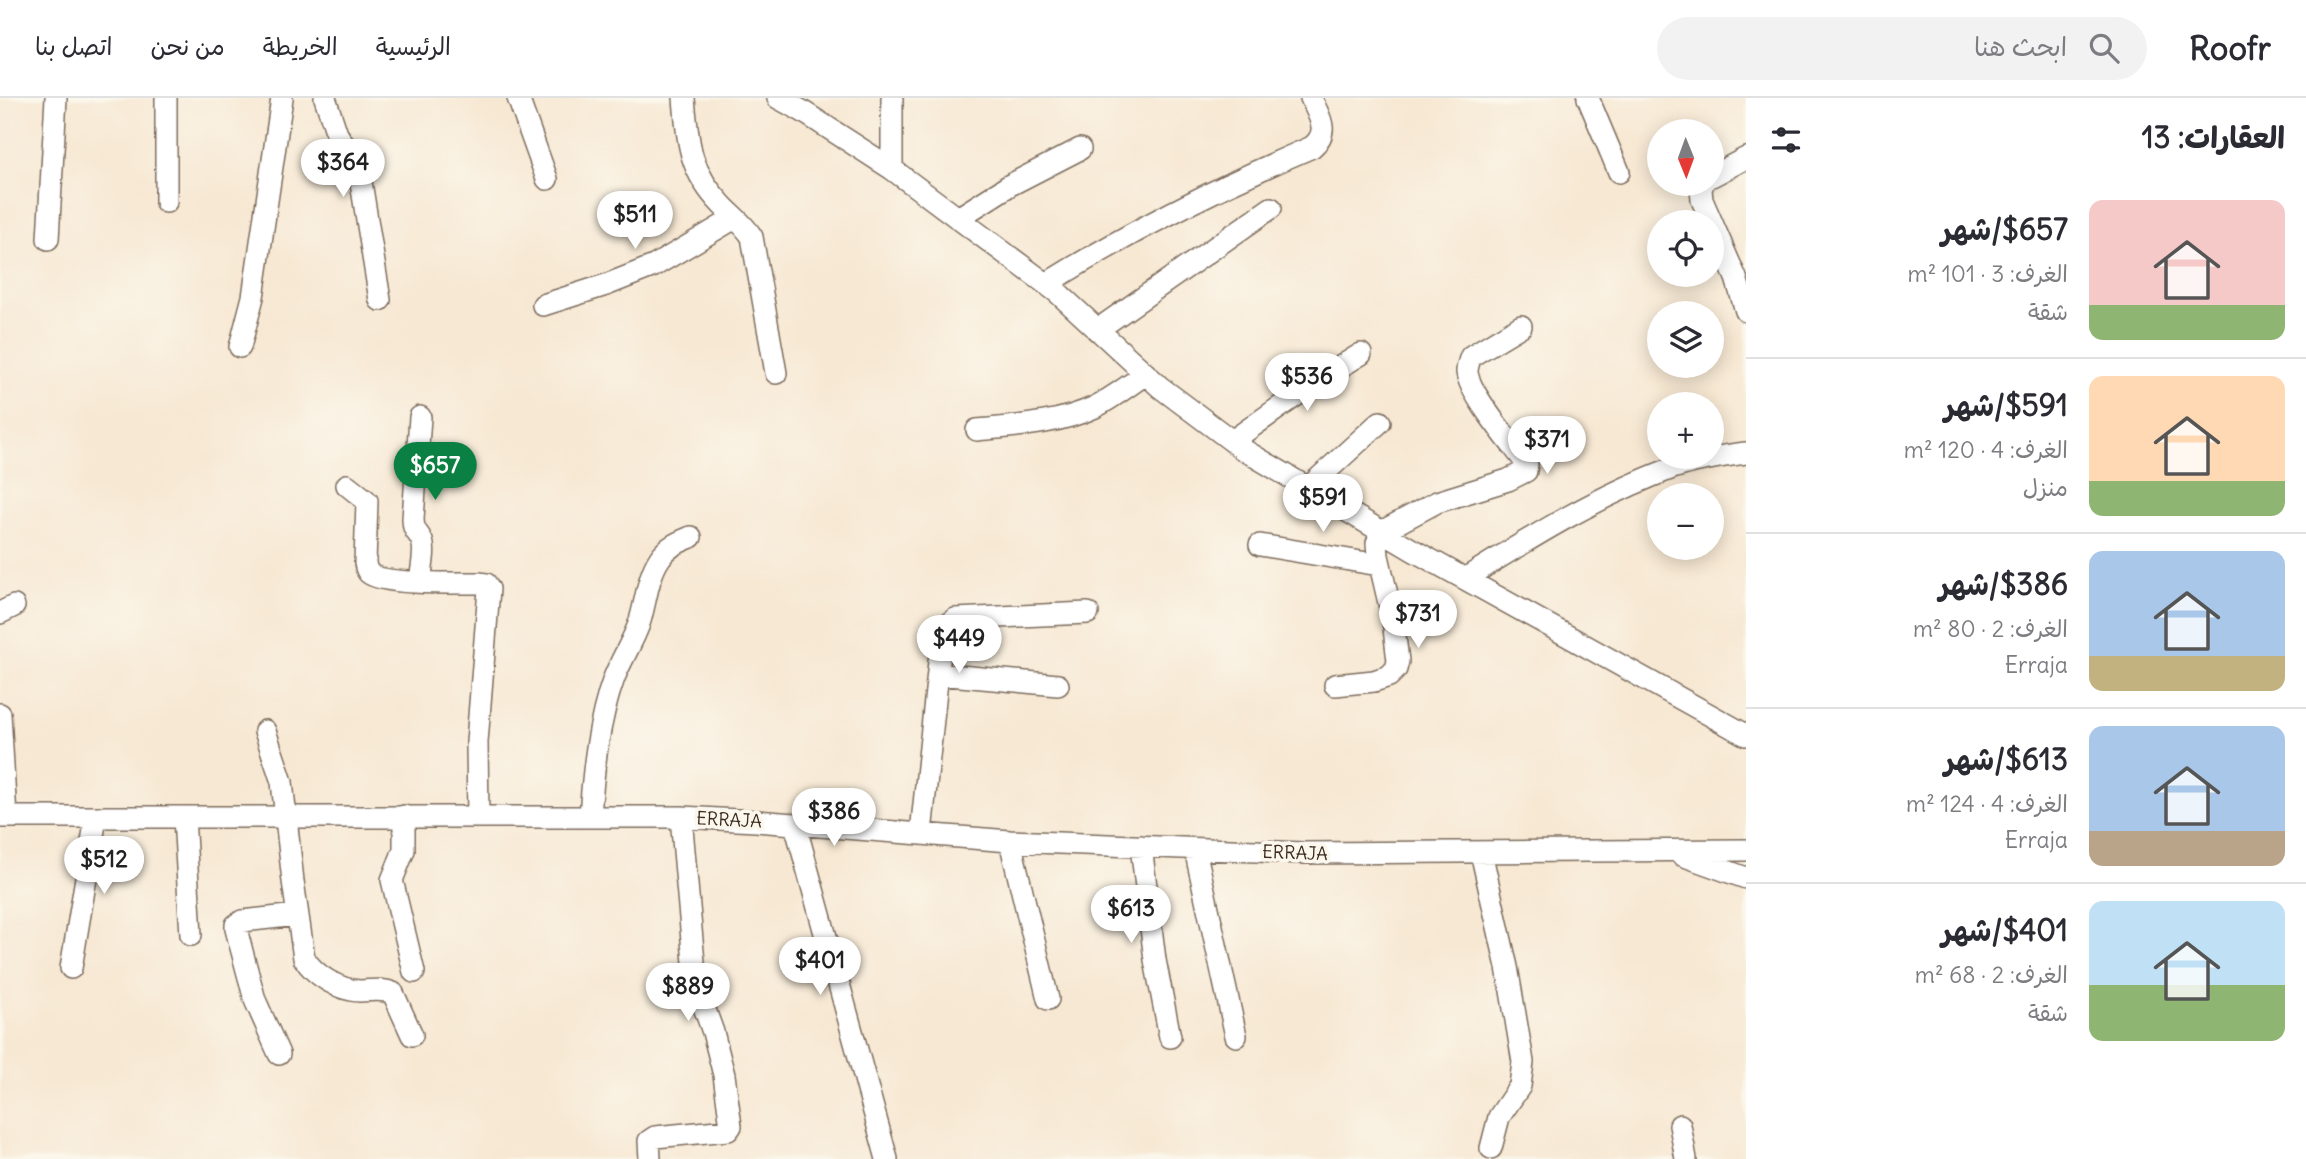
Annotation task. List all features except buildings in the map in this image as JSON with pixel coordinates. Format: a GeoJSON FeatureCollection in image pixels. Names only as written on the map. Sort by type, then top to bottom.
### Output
{"type":"FeatureCollection","features":[{"type":"Feature","properties":{"kind":"street"},"geometry":{"type":"LineString","coordinates":[[48,239],[56,98]]}},
{"type":"Feature","properties":{"kind":"street"},"geometry":{"type":"LineString","coordinates":[[166,98],[166,202]]}},
{"type":"Feature","properties":{"kind":"street"},"geometry":{"type":"LineString","coordinates":[[240,347],[253,297],[282,98]]}},
{"type":"Feature","properties":{"kind":"street"},"geometry":{"type":"LineString","coordinates":[[325,98],[337,134],[349,151],[360,176],[380,300]]}},
{"type":"Feature","properties":{"kind":"street"},"geometry":{"type":"LineString","coordinates":[[517,98],[547,179]]}},
{"type":"Feature","properties":{"kind":"street"},"geometry":{"type":"LineString","coordinates":[[684,98],[687,134],[693,162],[701,181],[745,226],[752,237],[776,373]]}},
{"type":"Feature","properties":{"kind":"street"},"geometry":{"type":"LineString","coordinates":[[778,98],[892,169],[1046,284],[1146,374],[1232,441],[1381,532],[1746,736]]}},
{"type":"Feature","properties":{"kind":"street"},"geometry":{"type":"LineString","coordinates":[[892,98],[892,169]]}},
{"type":"Feature","properties":{"kind":"street"},"geometry":{"type":"LineString","coordinates":[[1046,284],[1096,253],[1210,193],[1312,147],[1321,140],[1323,134],[1311,98]]}},
{"type":"Feature","properties":{"kind":"street"},"geometry":{"type":"LineString","coordinates":[[1588,98],[1619,172]]}},
{"type":"Feature","properties":{"kind":"street"},"geometry":{"type":"LineString","coordinates":[[958,219],[1010,186],[1080,149]]}},
{"type":"Feature","properties":{"kind":"street"},"geometry":{"type":"LineString","coordinates":[[1724,170],[1746,158]]}},
{"type":"Feature","properties":{"kind":"street"},"geometry":{"type":"LineString","coordinates":[[1702,196],[1736,278],[1746,310]]}},
{"type":"Feature","properties":{"kind":"street"},"geometry":{"type":"LineString","coordinates":[[1097,330],[1271,208]]}},
{"type":"Feature","properties":{"kind":"street"},"geometry":{"type":"LineString","coordinates":[[543,304],[606,285],[654,266],[735,218]]}},
{"type":"Feature","properties":{"kind":"street"},"geometry":{"type":"LineString","coordinates":[[1335,685],[1374,681],[1389,676],[1396,669],[1398,661],[1393,620],[1379,565],[1377,543],[1381,532],[1437,502],[1508,481],[1526,471],[1527,464],[1484,405],[1469,381],[1467,372],[1471,356],[1521,326]]}},
{"type":"Feature","properties":{"kind":"street"},"geometry":{"type":"LineString","coordinates":[[1232,441],[1311,385],[1361,354]]}},
{"type":"Feature","properties":{"kind":"street"},"geometry":{"type":"LineString","coordinates":[[977,430],[1036,424],[1072,415],[1095,407],[1146,374]]}},
{"type":"Feature","properties":{"kind":"street"},"geometry":{"type":"LineString","coordinates":[[419,417],[413,519],[414,531],[422,541],[423,548],[419,582]]}},
{"type":"Feature","properties":{"kind":"street"},"geometry":{"type":"LineString","coordinates":[[1308,488],[1380,422]]}},
{"type":"Feature","properties":{"kind":"street"},"geometry":{"type":"LineString","coordinates":[[1466,579],[1561,520],[1654,476],[1690,463],[1746,453]]}},
{"type":"Feature","properties":{"kind":"street"},"geometry":{"type":"LineString","coordinates":[[347,485],[367,501],[365,563],[367,571],[372,575],[419,582],[479,583],[486,584],[489,589],[477,742],[478,817]]}},
{"type":"Feature","properties":{"kind":"street"},"geometry":{"type":"LineString","coordinates":[[590,817],[597,749],[614,677],[640,622],[656,565],[671,546],[691,537]]}},
{"type":"Feature","properties":{"kind":"street"},"geometry":{"type":"LineString","coordinates":[[1260,545],[1379,565]]}},
{"type":"Feature","properties":{"kind":"street"},"geometry":{"type":"LineString","coordinates":[[921,833],[943,630],[948,623],[955,619],[1088,613]]}},
{"type":"Feature","properties":{"kind":"street"},"geometry":{"type":"LineString","coordinates":[[938,674],[1058,685]]}},
{"type":"Feature","properties":{"kind":"street"},"geometry":{"type":"LineString","coordinates":[[0,714],[3,817]]}},
{"type":"Feature","properties":{"kind":"street"},"geometry":{"type":"LineString","coordinates":[[265,731],[282,782],[302,950],[310,968],[349,990],[387,990],[393,993],[412,1035]]}},
{"type":"Feature","properties":{"kind":"street"},"geometry":{"type":"LineString","coordinates":[[404,816],[404,850],[392,880],[414,972]]}},
{"type":"Feature","properties":{"kind":"street","name":"ERRAJA"},"geometry":{"type":"LineString","coordinates":[[3,817],[681,817],[1010,841],[1195,849],[1361,854],[1746,850]]}},
{"type":"Feature","properties":{"kind":"street"},"geometry":{"type":"LineString","coordinates":[[184,817],[191,935]]}},
{"type":"Feature","properties":{"kind":"street"},"geometry":{"type":"LineString","coordinates":[[650,1159],[649,1141],[654,1137],[717,1133],[731,1126],[724,1075],[709,1019],[696,985],[681,817]]}},
{"type":"Feature","properties":{"kind":"street"},"geometry":{"type":"LineString","coordinates":[[71,968],[96,818]]}},
{"type":"Feature","properties":{"kind":"street"},"geometry":{"type":"LineString","coordinates":[[795,824],[887,1159]]}},
{"type":"Feature","properties":{"kind":"street"},"geometry":{"type":"LineString","coordinates":[[1010,841],[1048,999]]}},
{"type":"Feature","properties":{"kind":"street"},"geometry":{"type":"LineString","coordinates":[[1141,846],[1153,949],[1170,1037]]}},
{"type":"Feature","properties":{"kind":"street"},"geometry":{"type":"LineString","coordinates":[[1195,849],[1236,1036]]}},
{"type":"Feature","properties":{"kind":"street","name":"ERRAJA"},"geometry":{"type":"LineString","coordinates":[[1667,850],[1746,878]]}},
{"type":"Feature","properties":{"kind":"street"},"geometry":{"type":"LineString","coordinates":[[1481,852],[1507,967],[1523,1062],[1520,1086],[1499,1117],[1491,1148]]}},
{"type":"Feature","properties":{"kind":"street"},"geometry":{"type":"LineString","coordinates":[[279,1054],[255,1000],[236,925],[242,921],[297,915]]}},
{"type":"Feature","properties":{"kind":"street"},"geometry":{"type":"LineString","coordinates":[[1680,1125],[1686,1159]]}}]}
